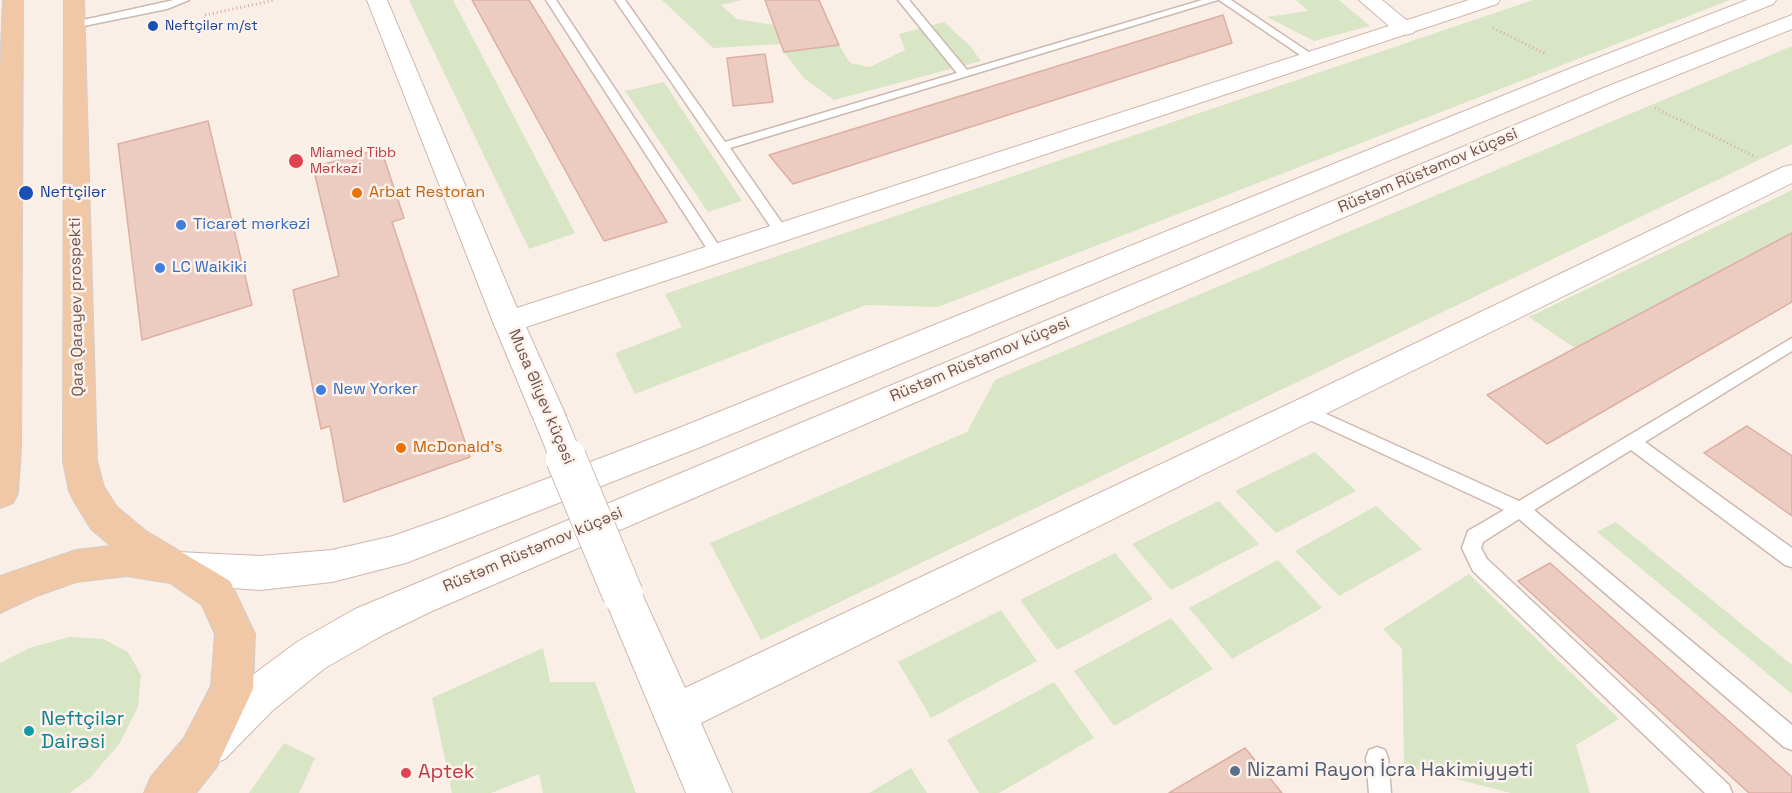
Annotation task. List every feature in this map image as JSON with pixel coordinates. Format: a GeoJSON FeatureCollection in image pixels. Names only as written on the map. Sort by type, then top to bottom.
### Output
{"type":"FeatureCollection","features":[{"type":"Feature","properties":{"kind":"main road"},"geometry":{"type":"LineString","coordinates":[[0,493],[4,448],[13,0]]}},
{"type":"Feature","properties":{"kind":"main road","name":"Qara Qarayev prospekti"},"geometry":{"type":"LineString","coordinates":[[74,13],[80,461],[87,491],[104,518],[133,542],[216,593],[236,634],[232,689],[200,753]]}},
{"type":"Feature","properties":{"kind":"main road"},"geometry":{"type":"LineString","coordinates":[[0,596],[22,584],[76,566],[127,561],[178,568]]}},
{"type":"Feature","properties":{"kind":"main road"},"geometry":{"type":"LineString","coordinates":[[167,793],[200,753]]}},
{"type":"Feature","properties":{"kind":"main road"},"geometry":{"type":"LineString","coordinates":[[179,793],[200,753]]}},
{"type":"Feature","properties":{"kind":"street","name":"Musa Əliyev küçəsi"},"geometry":{"type":"LineString","coordinates":[[377,0],[508,322],[709,793]]}},
{"type":"Feature","properties":{"kind":"street"},"geometry":{"type":"LineString","coordinates":[[1369,0],[1405,28]]}},
{"type":"Feature","properties":{"kind":"street"},"geometry":{"type":"LineString","coordinates":[[508,322],[1313,59],[1405,28],[1454,5],[1490,0]]}},
{"type":"Feature","properties":{"kind":"street","name":"Rüstəm Rüstəmov küçəsi"},"geometry":{"type":"LineString","coordinates":[[178,568],[260,573],[332,566],[393,552],[697,434],[1582,72],[1767,0]]}},
{"type":"Feature","properties":{"kind":"street","name":"Rüstəm Rüstəmov küçəsi"},"geometry":{"type":"LineString","coordinates":[[200,753],[257,697],[311,655],[369,622],[407,604],[1608,95],[1792,21]]}},
{"type":"Feature","properties":{"kind":"street"},"geometry":{"type":"LineString","coordinates":[[675,714],[1305,411],[1791,173]]}},
{"type":"Feature","properties":{"kind":"lane"},"geometry":{"type":"LineString","coordinates":[[74,13],[167,6],[184,0]]}},
{"type":"Feature","properties":{"kind":"lane"},"geometry":{"type":"LineString","coordinates":[[551,0],[718,255]]}},
{"type":"Feature","properties":{"kind":"lane"},"geometry":{"type":"LineString","coordinates":[[620,0],[782,233]]}},
{"type":"Feature","properties":{"kind":"lane"},"geometry":{"type":"LineString","coordinates":[[903,0],[964,75]]}},
{"type":"Feature","properties":{"kind":"lane"},"geometry":{"type":"LineString","coordinates":[[721,147],[1213,0]]}},
{"type":"Feature","properties":{"kind":"lane"},"geometry":{"type":"LineString","coordinates":[[1224,0],[1313,59]]}},
{"type":"Feature","properties":{"kind":"lane"},"geometry":{"type":"LineString","coordinates":[[1721,793],[1480,565],[1471,548],[1475,537],[1789,350]]}},
{"type":"Feature","properties":{"kind":"lane"},"geometry":{"type":"LineString","coordinates":[[1305,411],[1521,510],[1792,739]]}},
{"type":"Feature","properties":{"kind":"lane"},"geometry":{"type":"LineString","coordinates":[[1632,442],[1792,559]]}},
{"type":"Feature","properties":{"kind":"lane"},"geometry":{"type":"LineString","coordinates":[[1377,758],[1380,793]]}},
{"type":"Feature","properties":{"kind":"path"},"geometry":{"type":"LineString","coordinates":[[200,16],[275,0]]}},
{"type":"Feature","properties":{"kind":"path"},"geometry":{"type":"LineString","coordinates":[[1454,5],[1546,54]]}},
{"type":"Feature","properties":{"kind":"path"},"geometry":{"type":"LineString","coordinates":[[1654,107],[1791,173]]}},
{"type":"Feature","properties":{"kind":"green space"},"geometry":{"type":"Polygon","coordinates":[[[409,0],[453,0],[575,233],[529,249],[409,0]]]}},
{"type":"Feature","properties":{"kind":"green space"},"geometry":{"type":"Polygon","coordinates":[[[662,0],[742,0],[721,5],[737,19],[774,25],[781,44],[713,48],[662,0]]]}},
{"type":"Feature","properties":{"kind":"green space"},"geometry":{"type":"Polygon","coordinates":[[[1296,0],[1339,0],[1370,26],[1314,41],[1267,17],[1308,11],[1296,0]]]}},
{"type":"Feature","properties":{"kind":"green space"},"geometry":{"type":"Polygon","coordinates":[[[1533,0],[1730,0],[938,307],[866,305],[635,394],[615,353],[682,327],[665,294],[1533,0]]]}},
{"type":"Feature","properties":{"kind":"green space"},"geometry":{"type":"Polygon","coordinates":[[[944,22],[971,47],[981,61],[834,100],[804,78],[784,52],[839,45],[850,63],[870,67],[905,50],[899,34],[944,22]]]}},
{"type":"Feature","properties":{"kind":"green space"},"geometry":{"type":"Polygon","coordinates":[[[1792,46],[1792,144],[761,640],[710,543],[967,432],[995,380],[1792,46]]]}},
{"type":"Feature","properties":{"kind":"green space"},"geometry":{"type":"Polygon","coordinates":[[[664,82],[742,201],[708,212],[625,91],[664,82]]]}},
{"type":"Feature","properties":{"kind":"green space"},"geometry":{"type":"Polygon","coordinates":[[[1792,190],[1792,233],[1575,348],[1529,317],[1792,190]]]}},
{"type":"Feature","properties":{"kind":"green space"},"geometry":{"type":"Polygon","coordinates":[[[1315,452],[1356,491],[1276,533],[1235,491],[1315,452]]]}},
{"type":"Feature","properties":{"kind":"green space"},"geometry":{"type":"Polygon","coordinates":[[[1219,501],[1259,544],[1171,590],[1132,544],[1219,501]]]}},
{"type":"Feature","properties":{"kind":"green space"},"geometry":{"type":"Polygon","coordinates":[[[1376,506],[1422,549],[1339,596],[1295,551],[1376,506]]]}},
{"type":"Feature","properties":{"kind":"green space"},"geometry":{"type":"Polygon","coordinates":[[[1616,522],[1792,665],[1792,694],[1597,532],[1616,522]]]}},
{"type":"Feature","properties":{"kind":"green space"},"geometry":{"type":"Polygon","coordinates":[[[1115,553],[1153,599],[1057,650],[1020,600],[1115,553]]]}},
{"type":"Feature","properties":{"kind":"green space"},"geometry":{"type":"Polygon","coordinates":[[[1278,560],[1322,608],[1232,659],[1189,608],[1278,560]]]}},
{"type":"Feature","properties":{"kind":"green space"},"geometry":{"type":"Polygon","coordinates":[[[1469,574],[1619,719],[1576,745],[1590,793],[1511,793],[1404,766],[1402,649],[1383,629],[1469,574]]]}},
{"type":"Feature","properties":{"kind":"green space"},"geometry":{"type":"Polygon","coordinates":[[[1001,610],[1037,661],[931,718],[898,662],[1001,610]]]}},
{"type":"Feature","properties":{"kind":"green space"},"geometry":{"type":"Polygon","coordinates":[[[1171,618],[1213,669],[1114,726],[1074,671],[1171,618]]]}},
{"type":"Feature","properties":{"kind":"green space"},"geometry":{"type":"Polygon","coordinates":[[[69,637],[103,639],[128,652],[141,675],[138,707],[120,743],[90,778],[70,793],[0,793],[0,663],[29,648],[69,637]]]}},
{"type":"Feature","properties":{"kind":"green space"},"geometry":{"type":"Polygon","coordinates":[[[543,648],[550,682],[595,682],[636,793],[543,793],[539,774],[491,793],[452,793],[432,698],[543,648]]]}},
{"type":"Feature","properties":{"kind":"green space"},"geometry":{"type":"Polygon","coordinates":[[[1054,682],[1094,738],[999,793],[979,793],[947,740],[1054,682]]]}},
{"type":"Feature","properties":{"kind":"green space"},"geometry":{"type":"Polygon","coordinates":[[[284,743],[315,758],[299,793],[249,793],[284,743]]]}},
{"type":"Feature","properties":{"kind":"green space"},"geometry":{"type":"Polygon","coordinates":[[[911,768],[927,793],[869,793],[911,768]]]}},
{"type":"Feature","properties":{"kind":"building"},"geometry":{"type":"Polygon","coordinates":[[[472,0],[529,0],[667,222],[604,241],[472,0]]]}},
{"type":"Feature","properties":{"kind":"building"},"geometry":{"type":"Polygon","coordinates":[[[765,0],[819,0],[839,45],[784,52],[765,0]]]}},
{"type":"Feature","properties":{"kind":"building"},"geometry":{"type":"Polygon","coordinates":[[[1223,15],[1232,43],[793,184],[769,155],[1223,15]]]}},
{"type":"Feature","properties":{"kind":"building"},"geometry":{"type":"Polygon","coordinates":[[[765,54],[773,102],[733,106],[727,58],[765,54]]]}},
{"type":"Feature","properties":{"kind":"building","name":"Ticarət mərkəzi"},"geometry":{"type":"Polygon","coordinates":[[[208,121],[252,305],[142,340],[118,144],[208,121]]]}},
{"type":"Feature","properties":{"kind":"building"},"geometry":{"type":"Polygon","coordinates":[[[381,149],[404,218],[392,222],[470,457],[344,502],[330,426],[321,429],[293,290],[339,276],[313,167],[381,149]]]}},
{"type":"Feature","properties":{"kind":"building"},"geometry":{"type":"Polygon","coordinates":[[[1792,233],[1792,302],[1547,444],[1487,395],[1792,233]]]}},
{"type":"Feature","properties":{"kind":"building"},"geometry":{"type":"Polygon","coordinates":[[[1747,426],[1792,456],[1792,516],[1704,453],[1747,426]]]}},
{"type":"Feature","properties":{"kind":"building"},"geometry":{"type":"Polygon","coordinates":[[[1550,563],[1792,777],[1792,793],[1749,793],[1518,581],[1550,563]]]}},
{"type":"Feature","properties":{"kind":"building","name":"Nizami Rayon İcra Hakimiyyəti"},"geometry":{"type":"Polygon","coordinates":[[[1245,748],[1282,793],[1169,793],[1245,748]]]}},
{"type":"Feature","properties":{"kind":"place","name":"Neftçilər m/st"},"geometry":{"type":"Point","coordinates":[153,26]}},
{"type":"Feature","properties":{"kind":"place","name":"Miamed Tibb Mərkəzi"},"geometry":{"type":"Point","coordinates":[296,161]}},
{"type":"Feature","properties":{"kind":"place","name":"Neftçilər"},"geometry":{"type":"Point","coordinates":[26,193]}},
{"type":"Feature","properties":{"kind":"place","name":"Arbat Restoran"},"geometry":{"type":"Point","coordinates":[357,193]}},
{"type":"Feature","properties":{"kind":"place","name":"Ticarət mərkəzi"},"geometry":{"type":"Point","coordinates":[181,225]}},
{"type":"Feature","properties":{"kind":"place","name":"LC Waikiki"},"geometry":{"type":"Point","coordinates":[160,268]}},
{"type":"Feature","properties":{"kind":"place","name":"New Yorker"},"geometry":{"type":"Point","coordinates":[321,390]}},
{"type":"Feature","properties":{"kind":"place","name":"McDonald's"},"geometry":{"type":"Point","coordinates":[401,448]}},
{"type":"Feature","properties":{"kind":"place","name":"Neftçilər Dairəsi"},"geometry":{"type":"Point","coordinates":[29,731]}},
{"type":"Feature","properties":{"kind":"place","name":"Nizami Rayon İcra Hakimiyyəti"},"geometry":{"type":"Point","coordinates":[1235,771]}},
{"type":"Feature","properties":{"kind":"place","name":"Aptek"},"geometry":{"type":"Point","coordinates":[406,773]}}]}
